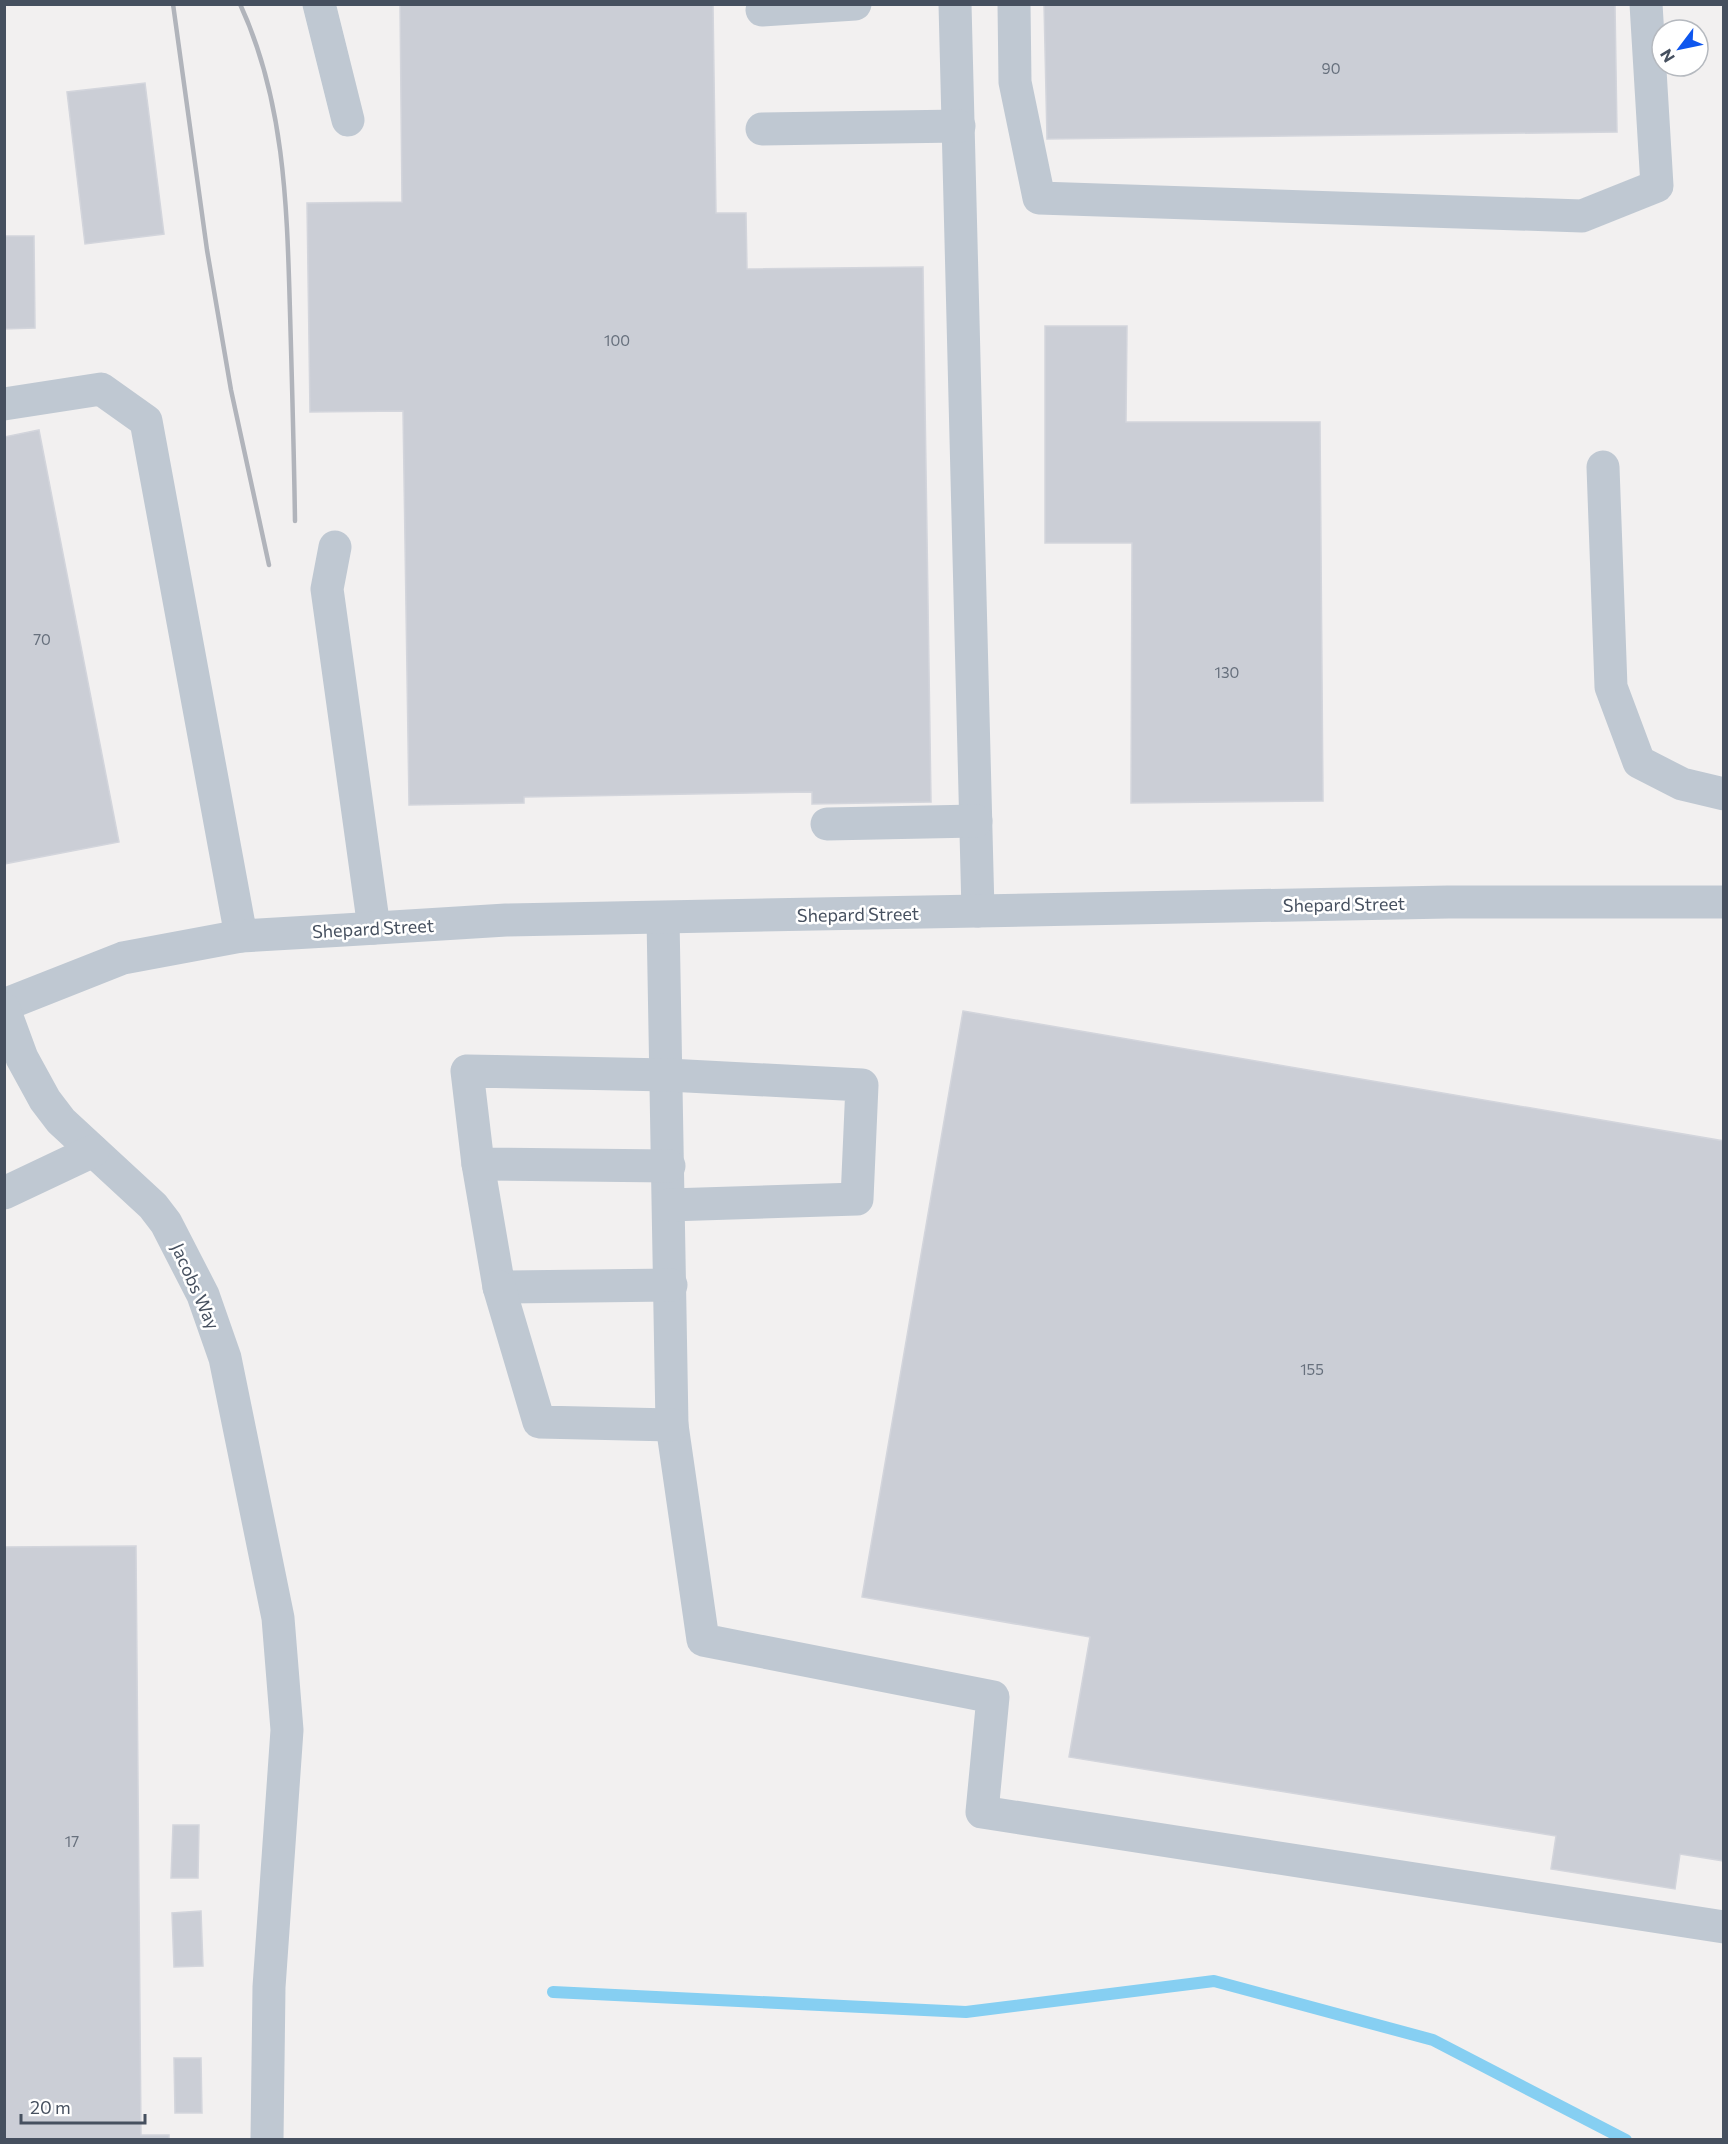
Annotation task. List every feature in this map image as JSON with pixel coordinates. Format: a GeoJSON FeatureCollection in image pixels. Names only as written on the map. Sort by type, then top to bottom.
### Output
{"type":"FeatureCollection","features":[{"type":"Feature","properties":{"kind":"street"},"geometry":{"type":"LineString","coordinates":[[320,4],[348,120]]}},
{"type":"Feature","properties":{"kind":"street"},"geometry":{"type":"LineString","coordinates":[[762,10],[855,4]]}},
{"type":"Feature","properties":{"kind":"street"},"geometry":{"type":"LineString","coordinates":[[955,4],[978,911]]}},
{"type":"Feature","properties":{"kind":"street"},"geometry":{"type":"LineString","coordinates":[[1014,4],[1015,82],[1039,198],[1582,216],[1657,186],[1646,4]]}},
{"type":"Feature","properties":{"kind":"street"},"geometry":{"type":"LineString","coordinates":[[762,129],[959,126]]}},
{"type":"Feature","properties":{"kind":"street"},"geometry":{"type":"LineString","coordinates":[[4,405],[101,388],[146,421],[242,936]]}},
{"type":"Feature","properties":{"kind":"street"},"geometry":{"type":"LineString","coordinates":[[1603,467],[1611,687],[1639,762],[1682,784],[1724,794]]}},
{"type":"Feature","properties":{"kind":"street"},"geometry":{"type":"LineString","coordinates":[[335,547],[327,589],[374,928]]}},
{"type":"Feature","properties":{"kind":"street"},"geometry":{"type":"LineString","coordinates":[[826,824],[976,821]]}},
{"type":"Feature","properties":{"kind":"street","name":"Shepard Street"},"geometry":{"type":"LineString","coordinates":[[4,1007],[123,958],[242,936],[506,920],[1448,902],[1724,902]]}},
{"type":"Feature","properties":{"kind":"street"},"geometry":{"type":"LineString","coordinates":[[663,918],[668,1075],[672,1425],[703,1640],[993,1697],[982,1812],[1724,1927]]}},
{"type":"Feature","properties":{"kind":"street","name":"Jacobs Way"},"geometry":{"type":"LineString","coordinates":[[4,1007],[22,1058],[45,1100],[61,1121],[153,1206],[166,1223],[203,1295],[225,1358],[278,1618],[287,1730],[269,1987],[267,2139]]}},
{"type":"Feature","properties":{"kind":"street"},"geometry":{"type":"LineString","coordinates":[[669,1205],[857,1199],[862,1085],[668,1075],[467,1071],[478,1164],[499,1287],[539,1422],[672,1425]]}},
{"type":"Feature","properties":{"kind":"street"},"geometry":{"type":"LineString","coordinates":[[4,1193],[93,1151]]}},
{"type":"Feature","properties":{"kind":"street"},"geometry":{"type":"LineString","coordinates":[[478,1164],[669,1166]]}},
{"type":"Feature","properties":{"kind":"street"},"geometry":{"type":"LineString","coordinates":[[499,1287],[671,1284]]}},
{"type":"Feature","properties":{"kind":"building"},"geometry":{"type":"Polygon","coordinates":[[[400,4],[713,4],[716,213],[746,213],[747,269],[923,267],[931,802],[812,804],[812,792],[524,797],[524,803],[409,805],[403,411],[310,412],[307,203],[402,202],[400,4]]]}},
{"type":"Feature","properties":{"kind":"building"},"geometry":{"type":"Polygon","coordinates":[[[1044,4],[1615,4],[1617,132],[1047,139],[1044,4]]]}},
{"type":"Feature","properties":{"kind":"building"},"geometry":{"type":"Polygon","coordinates":[[[145,83],[164,234],[85,244],[67,92],[145,83]]]}},
{"type":"Feature","properties":{"kind":"building"},"geometry":{"type":"Polygon","coordinates":[[[4,236],[34,236],[35,328],[4,329],[4,236]]]}},
{"type":"Feature","properties":{"kind":"building"},"geometry":{"type":"Polygon","coordinates":[[[1045,326],[1127,326],[1126,422],[1320,422],[1323,801],[1131,803],[1132,543],[1045,543],[1045,326]]]}},
{"type":"Feature","properties":{"kind":"building"},"geometry":{"type":"Polygon","coordinates":[[[39,430],[119,842],[4,864],[4,437],[39,430]]]}},
{"type":"Feature","properties":{"kind":"building"},"geometry":{"type":"Polygon","coordinates":[[[963,1011],[1724,1141],[1724,1861],[1680,1854],[1675,1889],[1551,1869],[1556,1836],[1069,1757],[1090,1637],[862,1597],[963,1011]]]}},
{"type":"Feature","properties":{"kind":"building"},"geometry":{"type":"Polygon","coordinates":[[[136,1546],[141,2135],[169,2135],[169,2140],[4,2140],[4,1547],[136,1546]]]}},
{"type":"Feature","properties":{"kind":"building"},"geometry":{"type":"Polygon","coordinates":[[[173,1825],[199,1825],[198,1878],[171,1878],[173,1825]]]}},
{"type":"Feature","properties":{"kind":"building"},"geometry":{"type":"Polygon","coordinates":[[[201,1911],[203,1966],[174,1967],[172,1913],[201,1911]]]}},
{"type":"Feature","properties":{"kind":"building"},"geometry":{"type":"Polygon","coordinates":[[[174,2058],[201,2058],[202,2113],[175,2113],[174,2058]]]}},
{"type":"Feature","properties":{"kind":"waterway"},"geometry":{"type":"LineString","coordinates":[[553,1992],[966,2012],[1214,1981],[1433,2040],[1626,2140]]}},
{"type":"Feature","properties":{"kind":"railway"},"geometry":{"type":"LineString","coordinates":[[173,4],[207,250],[231,390],[269,565]]}},
{"type":"Feature","properties":{"kind":"railway"},"geometry":{"type":"LineString","coordinates":[[240,4],[255,41],[266,78],[281,155],[289,273],[295,521]]}}]}
